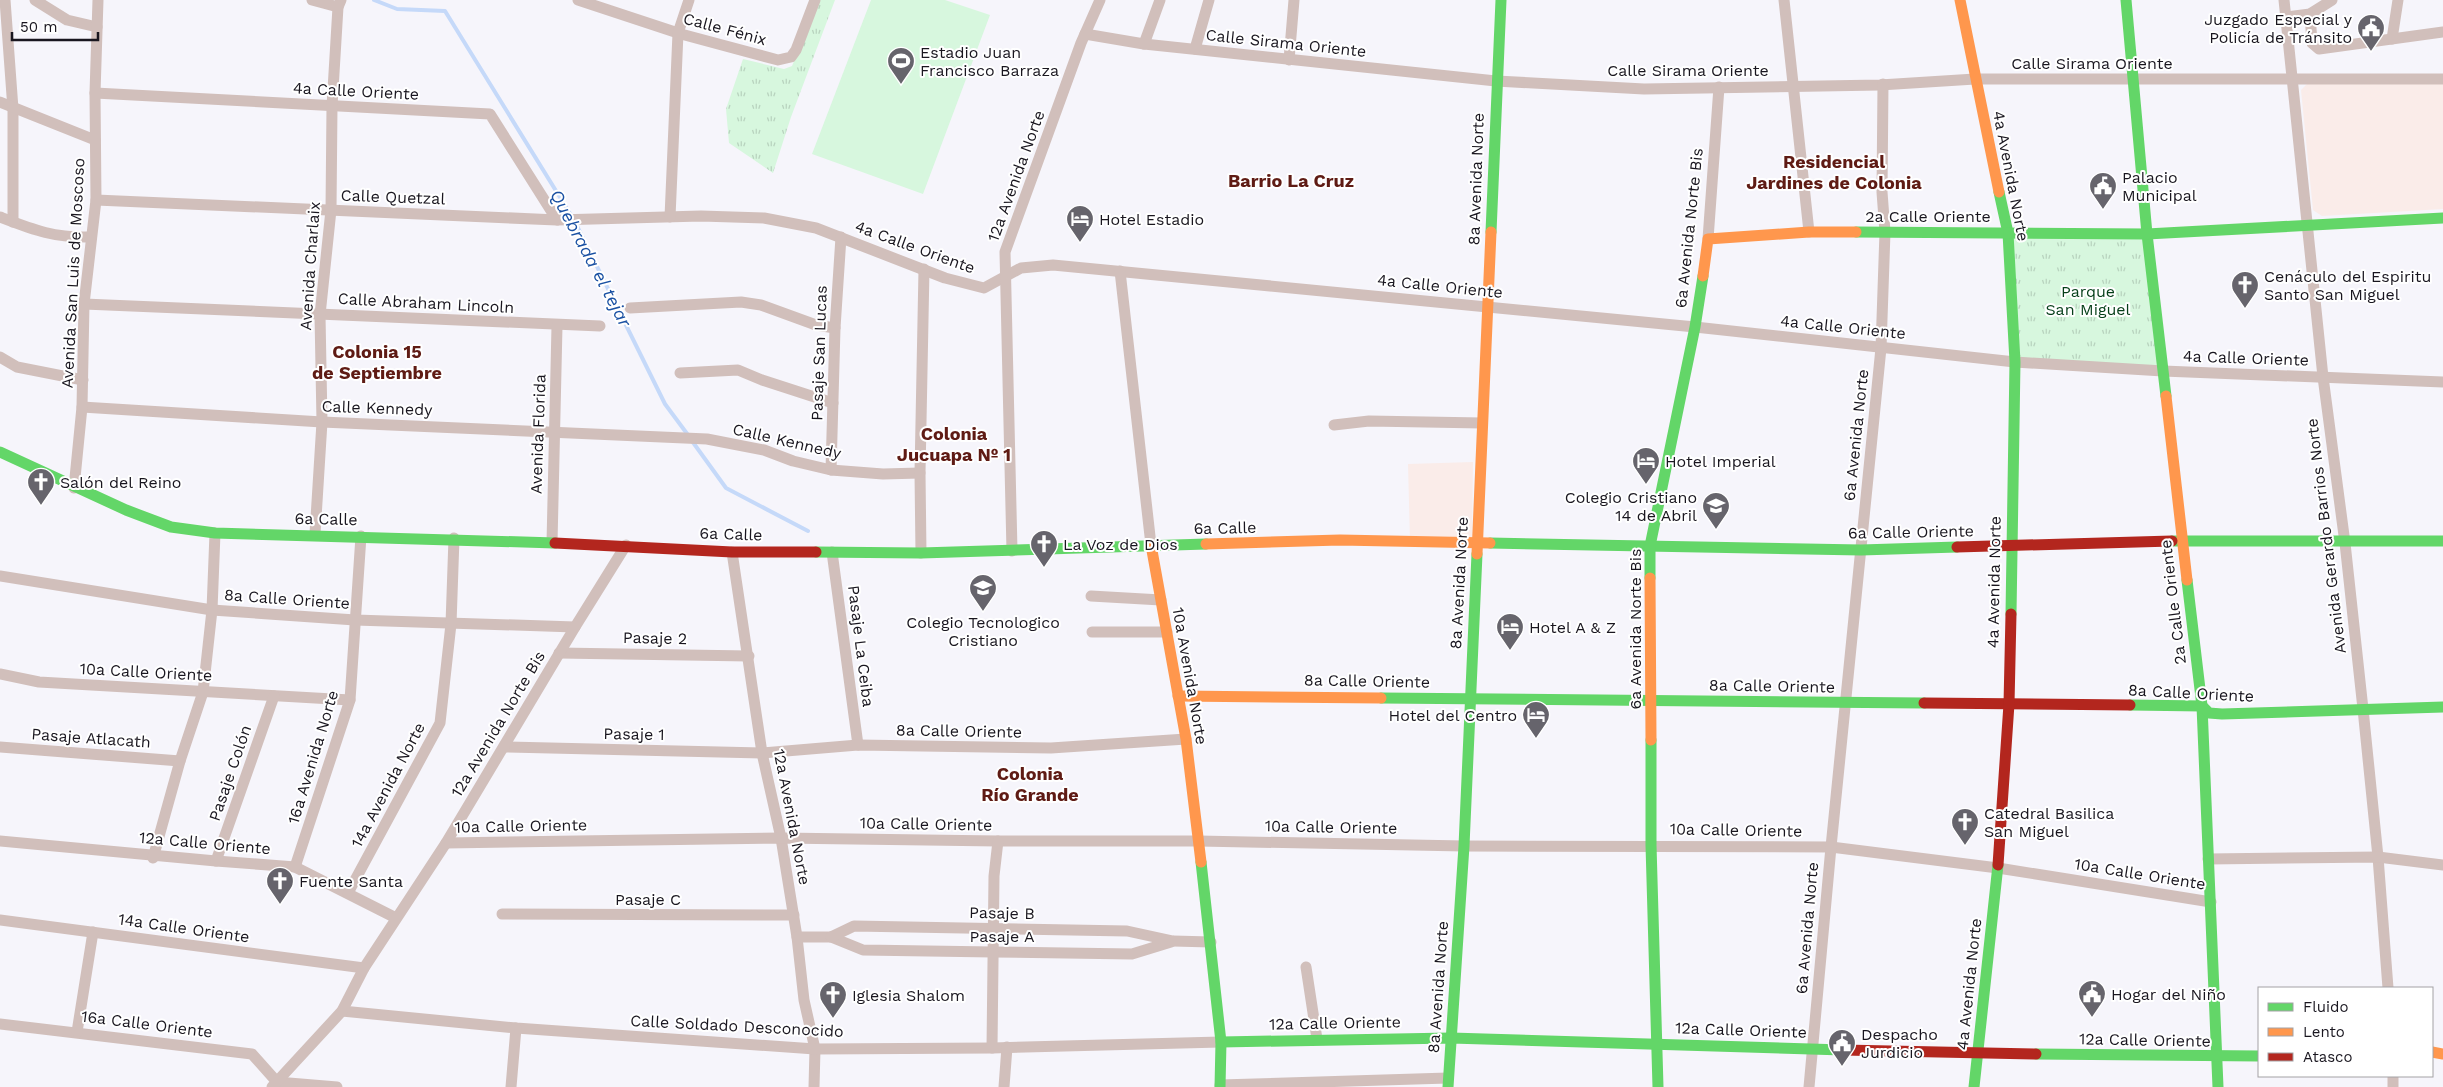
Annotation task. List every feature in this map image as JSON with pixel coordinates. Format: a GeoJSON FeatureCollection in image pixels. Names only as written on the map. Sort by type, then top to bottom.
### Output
{"type":"FeatureCollection","features":[{"type":"Feature","properties":{"kind":"street"},"geometry":{"type":"LineString","coordinates":[[5,0],[13,109],[14,222]]}},
{"type":"Feature","properties":{"kind":"street"},"geometry":{"type":"LineString","coordinates":[[35,0],[67,20],[97,27]]}},
{"type":"Feature","properties":{"kind":"street","name":"Avenida San Luis de Moscoso"},"geometry":{"type":"LineString","coordinates":[[74,488],[82,407],[84,304],[96,200],[95,93],[98,0]]}},
{"type":"Feature","properties":{"kind":"street"},"geometry":{"type":"LineString","coordinates":[[312,0],[340,4]]}},
{"type":"Feature","properties":{"kind":"street","name":"Calle Fénix"},"geometry":{"type":"LineString","coordinates":[[578,0],[678,33],[778,60],[791,57],[796,50],[815,0]]}},
{"type":"Feature","properties":{"kind":"street"},"geometry":{"type":"LineString","coordinates":[[670,217],[678,33],[689,0]]}},
{"type":"Feature","properties":{"kind":"street","name":"12a Avenida Norte"},"geometry":{"type":"LineString","coordinates":[[1012,551],[1005,252],[1085,34],[1100,0]]}},
{"type":"Feature","properties":{"kind":"street"},"geometry":{"type":"LineString","coordinates":[[1144,44],[1160,0]]}},
{"type":"Feature","properties":{"kind":"street"},"geometry":{"type":"LineString","coordinates":[[1195,49],[1208,0]]}},
{"type":"Feature","properties":{"kind":"street"},"geometry":{"type":"LineString","coordinates":[[1289,60],[1294,0]]}},
{"type":"Feature","properties":{"kind":"street","name":"8a Avenida Norte"},"geometry":{"type":"LineString","coordinates":[[1448,1082],[1464,846],[1501,0]]}},
{"type":"Feature","properties":{"kind":"street"},"geometry":{"type":"LineString","coordinates":[[1784,0],[1809,232]]}},
{"type":"Feature","properties":{"kind":"street","name":"4a Avenida Norte"},"geometry":{"type":"LineString","coordinates":[[1960,0],[2008,233],[2015,362],[2009,704],[1998,868],[1974,1087]]}},
{"type":"Feature","properties":{"kind":"street","name":"2a Calle Oriente"},"geometry":{"type":"LineString","coordinates":[[2126,0],[2135,80],[2147,234],[2202,706],[2218,1087]]}},
{"type":"Feature","properties":{"kind":"street","name":"Avenida Gerardo Barrios Norte"},"geometry":{"type":"LineString","coordinates":[[2284,0],[2323,377],[2345,542],[2363,709],[2378,857],[2388,987]]}},
{"type":"Feature","properties":{"kind":"street"},"geometry":{"type":"LineString","coordinates":[[2286,17],[2310,14],[2332,0]]}},
{"type":"Feature","properties":{"kind":"street"},"geometry":{"type":"LineString","coordinates":[[2392,39],[2398,0]]}},
{"type":"Feature","properties":{"kind":"street","name":"Avenida Charlaix"},"geometry":{"type":"LineString","coordinates":[[315,534],[322,422],[320,315],[331,210],[332,106],[340,4]]}},
{"type":"Feature","properties":{"kind":"street"},"geometry":{"type":"LineString","coordinates":[[2310,14],[2312,43],[2319,49],[2443,32]]}},
{"type":"Feature","properties":{"kind":"street","name":"Calle Sirama Oriente"},"geometry":{"type":"LineString","coordinates":[[1085,34],[1144,44],[1496,81],[1644,89],[1884,84],[1975,79],[2443,79]]}},
{"type":"Feature","properties":{"kind":"street","name":"6a Avenida Norte"},"geometry":{"type":"LineString","coordinates":[[1809,1087],[1830,847],[1862,550],[1881,348],[1884,232],[1882,192],[1884,84]]}},
{"type":"Feature","properties":{"kind":"street","name":"6a Avenida Norte Bis"},"geometry":{"type":"LineString","coordinates":[[1658,1087],[1650,845],[1652,700],[1650,546],[1695,326],[1708,239],[1719,87]]}},
{"type":"Feature","properties":{"kind":"street","name":"4a Calle Oriente"},"geometry":{"type":"LineString","coordinates":[[95,93],[490,114],[557,220]]}},
{"type":"Feature","properties":{"kind":"street"},"geometry":{"type":"LineString","coordinates":[[0,102],[13,109],[96,140]]}},
{"type":"Feature","properties":{"kind":"street","name":"Calle Quetzal"},"geometry":{"type":"LineString","coordinates":[[96,200],[574,220]]}},
{"type":"Feature","properties":{"kind":"street","name":"4a Calle Oriente"},"geometry":{"type":"LineString","coordinates":[[574,220],[701,216],[764,218],[816,228],[924,268],[945,278],[984,288],[1021,268],[1053,265],[1695,326],[2015,362],[2163,371],[2443,382]]}},
{"type":"Feature","properties":{"kind":"street"},"geometry":{"type":"LineString","coordinates":[[0,217],[44,234],[69,238],[91,236]]}},
{"type":"Feature","properties":{"kind":"street","name":"2a Calle Oriente"},"geometry":{"type":"LineString","coordinates":[[1708,239],[1809,232],[2147,234],[2443,218]]}},
{"type":"Feature","properties":{"kind":"street","name":"Pasaje San Lucas"},"geometry":{"type":"LineString","coordinates":[[832,470],[835,328],[840,237]]}},
{"type":"Feature","properties":{"kind":"street"},"geometry":{"type":"LineString","coordinates":[[921,553],[920,473],[924,268]]}},
{"type":"Feature","properties":{"kind":"street","name":"10a Avenida Norte"},"geometry":{"type":"LineString","coordinates":[[1120,271],[1151,545],[1186,739],[1199,841],[1222,1042],[1220,1086]]}},
{"type":"Feature","properties":{"kind":"street"},"geometry":{"type":"LineString","coordinates":[[630,308],[741,302],[761,305],[816,325],[835,328]]}},
{"type":"Feature","properties":{"kind":"street","name":"Calle Abraham Lincoln"},"geometry":{"type":"LineString","coordinates":[[84,304],[557,326],[600,326]]}},
{"type":"Feature","properties":{"kind":"street","name":"Avenida Florida"},"geometry":{"type":"LineString","coordinates":[[552,543],[553,431],[557,326]]}},
{"type":"Feature","properties":{"kind":"street"},"geometry":{"type":"LineString","coordinates":[[0,357],[17,367],[83,380]]}},
{"type":"Feature","properties":{"kind":"street"},"geometry":{"type":"LineString","coordinates":[[680,373],[738,370],[762,380],[833,403]]}},
{"type":"Feature","properties":{"kind":"street","name":"Calle Kennedy"},"geometry":{"type":"LineString","coordinates":[[82,407],[322,422],[707,439],[764,450],[793,461],[832,470],[883,474],[920,473]]}},
{"type":"Feature","properties":{"kind":"street"},"geometry":{"type":"LineString","coordinates":[[1334,425],[1369,421],[1482,423]]}},
{"type":"Feature","properties":{"kind":"street","name":"6a Calle"},"geometry":{"type":"LineString","coordinates":[[0,452],[74,488],[171,527],[216,533],[454,538],[626,545],[732,552],[921,553],[1151,545],[1242,545],[1340,540],[1477,544]]}},
{"type":"Feature","properties":{"kind":"street"},"geometry":{"type":"LineString","coordinates":[[153,856],[180,761],[203,692],[212,610],[216,533]]}},
{"type":"Feature","properties":{"kind":"street","name":"16a Avenida Norte"},"geometry":{"type":"LineString","coordinates":[[295,867],[350,700],[361,536]]}},
{"type":"Feature","properties":{"kind":"street","name":"14a Avenida Norte"},"geometry":{"type":"LineString","coordinates":[[348,893],[440,723],[451,624],[454,538]]}},
{"type":"Feature","properties":{"kind":"street","name":"6a Calle Oriente"},"geometry":{"type":"LineString","coordinates":[[1477,544],[1862,550],[2182,541],[2443,542]]}},
{"type":"Feature","properties":{"kind":"street","name":"12a Avenida Norte Bis"},"geometry":{"type":"LineString","coordinates":[[274,1084],[342,1012],[364,968],[446,843],[626,545]]}},
{"type":"Feature","properties":{"kind":"street","name":"12a Avenida Norte"},"geometry":{"type":"LineString","coordinates":[[732,552],[762,753],[781,838],[794,915],[804,1000],[815,1049],[814,1087]]}},
{"type":"Feature","properties":{"kind":"street","name":"Pasaje La Ceiba"},"geometry":{"type":"LineString","coordinates":[[832,552],[858,745]]}},
{"type":"Feature","properties":{"kind":"street","name":"8a Calle Oriente"},"geometry":{"type":"LineString","coordinates":[[0,576],[212,610],[355,620],[575,627]]}},
{"type":"Feature","properties":{"kind":"street"},"geometry":{"type":"LineString","coordinates":[[1091,596],[1161,600]]}},
{"type":"Feature","properties":{"kind":"street"},"geometry":{"type":"LineString","coordinates":[[1092,632],[1167,632]]}},
{"type":"Feature","properties":{"kind":"street","name":"Pasaje 2"},"geometry":{"type":"LineString","coordinates":[[560,654],[749,656]]}},
{"type":"Feature","properties":{"kind":"street","name":"10a Calle Oriente"},"geometry":{"type":"LineString","coordinates":[[0,674],[39,682],[350,700]]}},
{"type":"Feature","properties":{"kind":"street","name":"Pasaje Colón"},"geometry":{"type":"LineString","coordinates":[[216,862],[274,696]]}},
{"type":"Feature","properties":{"kind":"street","name":"8a Calle Oriente"},"geometry":{"type":"LineString","coordinates":[[1178,696],[2202,706],[2209,713],[2222,714],[2443,707]]}},
{"type":"Feature","properties":{"kind":"street","name":"8a Calle Oriente"},"geometry":{"type":"LineString","coordinates":[[762,753],[858,745],[1051,748],[1186,739]]}},
{"type":"Feature","properties":{"kind":"street","name":"Pasaje Atlacath"},"geometry":{"type":"LineString","coordinates":[[0,747],[180,761]]}},
{"type":"Feature","properties":{"kind":"street","name":"Pasaje 1"},"geometry":{"type":"LineString","coordinates":[[505,747],[762,753]]}},
{"type":"Feature","properties":{"kind":"street","name":"10a Calle Oriente"},"geometry":{"type":"LineString","coordinates":[[446,843],[781,838],[1199,841],[1464,846],[1650,845],[1830,847],[1998,868],[2211,902]]}},
{"type":"Feature","properties":{"kind":"street","name":"12a Calle Oriente"},"geometry":{"type":"LineString","coordinates":[[0,841],[216,862],[295,867],[396,918]]}},
{"type":"Feature","properties":{"kind":"street"},"geometry":{"type":"LineString","coordinates":[[992,1048],[994,876],[998,841]]}},
{"type":"Feature","properties":{"kind":"street","name":"10a Calle Oriente"},"geometry":{"type":"LineString","coordinates":[[2208,859],[2378,857],[2443,865]]}},
{"type":"Feature","properties":{"kind":"street","name":"Pasaje C"},"geometry":{"type":"LineString","coordinates":[[502,914],[794,915]]}},
{"type":"Feature","properties":{"kind":"street","name":"14a Calle Oriente"},"geometry":{"type":"LineString","coordinates":[[0,920],[364,968]]}},
{"type":"Feature","properties":{"kind":"street","name":"Pasaje B"},"geometry":{"type":"LineString","coordinates":[[831,937],[854,926],[1127,931],[1173,941]]}},
{"type":"Feature","properties":{"kind":"street"},"geometry":{"type":"LineString","coordinates":[[77,1032],[93,932]]}},
{"type":"Feature","properties":{"kind":"street"},"geometry":{"type":"LineString","coordinates":[[797,937],[831,937]]}},
{"type":"Feature","properties":{"kind":"street","name":"Pasaje A"},"geometry":{"type":"LineString","coordinates":[[831,937],[864,950],[1132,954],[1173,941]]}},
{"type":"Feature","properties":{"kind":"street"},"geometry":{"type":"LineString","coordinates":[[1173,941],[1211,942]]}},
{"type":"Feature","properties":{"kind":"street"},"geometry":{"type":"LineString","coordinates":[[1306,967],[1316,1039]]}},
{"type":"Feature","properties":{"kind":"street","name":"Calle Soldado Desconocido"},"geometry":{"type":"LineString","coordinates":[[342,1012],[516,1028],[815,1049],[992,1048],[1222,1042]]}},
{"type":"Feature","properties":{"kind":"street","name":"16a Calle Oriente"},"geometry":{"type":"LineString","coordinates":[[0,1024],[252,1054],[274,1084]]}},
{"type":"Feature","properties":{"kind":"street"},"geometry":{"type":"LineString","coordinates":[[511,1087],[516,1028]]}},
{"type":"Feature","properties":{"kind":"street","name":"12a Calle Oriente"},"geometry":{"type":"LineString","coordinates":[[1222,1042],[1452,1038],[1978,1054],[2258,1056]]}},
{"type":"Feature","properties":{"kind":"street"},"geometry":{"type":"LineString","coordinates":[[1004,1087],[1007,1047]]}},
{"type":"Feature","properties":{"kind":"street"},"geometry":{"type":"LineString","coordinates":[[1220,1086],[1448,1082]]}},
{"type":"Feature","properties":{"kind":"street"},"geometry":{"type":"LineString","coordinates":[[274,1084],[337,1087]]}},
{"type":"Feature","properties":{"kind":"shaded area"},"geometry":{"type":"Polygon","coordinates":[[[2443,83],[2443,209],[2322,216],[2313,210],[2301,90],[2307,84],[2443,83]]]}},
{"type":"Feature","properties":{"kind":"shaded area"},"geometry":{"type":"Polygon","coordinates":[[[1473,462],[1472,540],[1410,541],[1408,464],[1473,462]]]}},
{"type":"Feature","properties":{"kind":"green space"},"geometry":{"type":"Polygon","coordinates":[[[819,0],[835,0],[791,117],[773,173],[729,143],[726,109],[743,59],[784,69],[792,66],[819,0]]]}},
{"type":"Feature","properties":{"kind":"green space","name":"Estadio Juan Francisco Barraza"},"geometry":{"type":"Polygon","coordinates":[[[871,0],[945,0],[990,15],[923,194],[812,154],[871,0]]]}},
{"type":"Feature","properties":{"kind":"green space","name":"Parque San Miguel"},"geometry":{"type":"Polygon","coordinates":[[[2008,233],[2147,234],[2163,371],[2015,362],[2008,233]]]}},
{"type":"Feature","properties":{"kind":"waterway","name":"Quebrada el tejar"},"geometry":{"type":"LineString","coordinates":[[374,0],[397,9],[445,11],[574,220],[665,404],[688,435]]}},
{"type":"Feature","properties":{"kind":"waterway","name":"Quebrada el tejar"},"geometry":{"type":"LineString","coordinates":[[692,441],[726,488],[808,531]]}},
{"type":"Feature","properties":{"kind":"traffic: fast"},"geometry":{"type":"LineString","coordinates":[[1491,232],[1501,0]]}},
{"type":"Feature","properties":{"kind":"traffic: fast"},"geometry":{"type":"LineString","coordinates":[[2126,0],[2147,234],[2166,396]]}},
{"type":"Feature","properties":{"kind":"traffic: fast"},"geometry":{"type":"LineString","coordinates":[[1999,192],[2008,233],[2015,362],[2011,614]]}},
{"type":"Feature","properties":{"kind":"traffic: fast"},"geometry":{"type":"LineString","coordinates":[[1856,232],[2147,234],[2443,218]]}},
{"type":"Feature","properties":{"kind":"traffic: fast"},"geometry":{"type":"LineString","coordinates":[[1650,578],[1650,546],[1695,327],[1703,276]]}},
{"type":"Feature","properties":{"kind":"traffic: fast"},"geometry":{"type":"LineString","coordinates":[[0,452],[126,510],[171,527],[215,533],[555,543]]}},
{"type":"Feature","properties":{"kind":"traffic: fast"},"geometry":{"type":"LineString","coordinates":[[2172,541],[2443,541]]}},
{"type":"Feature","properties":{"kind":"traffic: fast"},"geometry":{"type":"LineString","coordinates":[[1490,543],[1861,550],[1957,547]]}},
{"type":"Feature","properties":{"kind":"traffic: fast"},"geometry":{"type":"LineString","coordinates":[[816,552],[921,553],[1206,544]]}},
{"type":"Feature","properties":{"kind":"traffic: fast"},"geometry":{"type":"LineString","coordinates":[[1448,1087],[1464,846],[1477,554]]}},
{"type":"Feature","properties":{"kind":"traffic: fast"},"geometry":{"type":"LineString","coordinates":[[2187,580],[2202,706],[2218,1087]]}},
{"type":"Feature","properties":{"kind":"traffic: fast"},"geometry":{"type":"LineString","coordinates":[[1381,698],[1924,703]]}},
{"type":"Feature","properties":{"kind":"traffic: fast"},"geometry":{"type":"LineString","coordinates":[[2130,705],[2202,706],[2209,713],[2222,714],[2443,707]]}},
{"type":"Feature","properties":{"kind":"traffic: fast"},"geometry":{"type":"LineString","coordinates":[[1651,740],[1651,845],[1658,1087]]}},
{"type":"Feature","properties":{"kind":"traffic: fast"},"geometry":{"type":"LineString","coordinates":[[1201,862],[1221,1042],[1220,1087]]}},
{"type":"Feature","properties":{"kind":"traffic: fast"},"geometry":{"type":"LineString","coordinates":[[1974,1087],[1998,865]]}},
{"type":"Feature","properties":{"kind":"traffic: fast"},"geometry":{"type":"LineString","coordinates":[[1221,1042],[1451,1038],[1843,1050]]}},
{"type":"Feature","properties":{"kind":"traffic: fast"},"geometry":{"type":"LineString","coordinates":[[2036,1054],[2258,1056]]}},
{"type":"Feature","properties":{"kind":"traffic: slow"},"geometry":{"type":"LineString","coordinates":[[1960,0],[1999,192]]}},
{"type":"Feature","properties":{"kind":"traffic: slow"},"geometry":{"type":"LineString","coordinates":[[1477,554],[1491,232]]}},
{"type":"Feature","properties":{"kind":"traffic: slow"},"geometry":{"type":"LineString","coordinates":[[1703,276],[1708,239],[1809,232],[1856,232]]}},
{"type":"Feature","properties":{"kind":"traffic: slow"},"geometry":{"type":"LineString","coordinates":[[2166,396],[2187,580]]}},
{"type":"Feature","properties":{"kind":"traffic: slow"},"geometry":{"type":"LineString","coordinates":[[1206,544],[1340,540],[1490,543]]}},
{"type":"Feature","properties":{"kind":"traffic: slow"},"geometry":{"type":"LineString","coordinates":[[1151,545],[1186,739],[1201,862]]}},
{"type":"Feature","properties":{"kind":"traffic: slow"},"geometry":{"type":"LineString","coordinates":[[1650,578],[1651,740]]}},
{"type":"Feature","properties":{"kind":"traffic: slow"},"geometry":{"type":"LineString","coordinates":[[1178,696],[1381,698]]}},
{"type":"Feature","properties":{"kind":"traffic: slow"},"geometry":{"type":"LineString","coordinates":[[2433,1052],[2443,1054]]}},
{"type":"Feature","properties":{"kind":"traffic: jam"},"geometry":{"type":"LineString","coordinates":[[1957,547],[2172,541]]}},
{"type":"Feature","properties":{"kind":"traffic: jam"},"geometry":{"type":"LineString","coordinates":[[555,543],[732,552],[816,552]]}},
{"type":"Feature","properties":{"kind":"traffic: jam"},"geometry":{"type":"LineString","coordinates":[[1998,865],[2009,704],[2011,614]]}},
{"type":"Feature","properties":{"kind":"traffic: jam"},"geometry":{"type":"LineString","coordinates":[[1924,703],[2130,705]]}},
{"type":"Feature","properties":{"kind":"traffic: jam"},"geometry":{"type":"LineString","coordinates":[[1843,1050],[2036,1054]]}},
{"type":"Feature","properties":{"kind":"place","name":"Juzgado Especial y Policía de Tránsito"},"geometry":{"type":"Point","coordinates":[2371,52]}},
{"type":"Feature","properties":{"kind":"place","name":"Estadio Juan Francisco Barraza"},"geometry":{"type":"Point","coordinates":[901,85]}},
{"type":"Feature","properties":{"kind":"place","name":"Palacio Municipal"},"geometry":{"type":"Point","coordinates":[2103,210]}},
{"type":"Feature","properties":{"kind":"place","name":"Hotel Estadio"},"geometry":{"type":"Point","coordinates":[1080,243]}},
{"type":"Feature","properties":{"kind":"place","name":"Cenáculo del Espiritu Santo San Miguel"},"geometry":{"type":"Point","coordinates":[2245,309]}},
{"type":"Feature","properties":{"kind":"place","name":"Hotel Imperial"},"geometry":{"type":"Point","coordinates":[1646,485]}},
{"type":"Feature","properties":{"kind":"place","name":"Salón del Reino"},"geometry":{"type":"Point","coordinates":[41,506]}},
{"type":"Feature","properties":{"kind":"place","name":"Colegio Cristiano 14 de Abril"},"geometry":{"type":"Point","coordinates":[1716,530]}},
{"type":"Feature","properties":{"kind":"place","name":"La Voz de Dios"},"geometry":{"type":"Point","coordinates":[1044,568]}},
{"type":"Feature","properties":{"kind":"place","name":"Colegio Tecnologico Cristiano"},"geometry":{"type":"Point","coordinates":[983,612]}},
{"type":"Feature","properties":{"kind":"place","name":"Hotel A & Z"},"geometry":{"type":"Point","coordinates":[1510,651]}},
{"type":"Feature","properties":{"kind":"place","name":"Hotel del Centro"},"geometry":{"type":"Point","coordinates":[1536,739]}},
{"type":"Feature","properties":{"kind":"place","name":"Catedral Basilica San Miguel"},"geometry":{"type":"Point","coordinates":[1965,846]}},
{"type":"Feature","properties":{"kind":"place","name":"Fuente Santa"},"geometry":{"type":"Point","coordinates":[280,905]}},
{"type":"Feature","properties":{"kind":"place","name":"Hogar del Niño"},"geometry":{"type":"Point","coordinates":[2092,1018]}},
{"type":"Feature","properties":{"kind":"place","name":"Iglesia Shalom"},"geometry":{"type":"Point","coordinates":[833,1019]}},
{"type":"Feature","properties":{"kind":"place","name":"Despacho Jurdicio"},"geometry":{"type":"Point","coordinates":[1842,1067]}},
{"type":"Feature","properties":{"kind":"district","name":"Residencial Jardines de Colonia"},"geometry":{"type":"Point","coordinates":[1834,171]}},
{"type":"Feature","properties":{"kind":"district","name":"Barrio La Cruz"},"geometry":{"type":"Point","coordinates":[1291,180]}},
{"type":"Feature","properties":{"kind":"district","name":"Colonia 15 de Septiembre"},"geometry":{"type":"Point","coordinates":[377,361]}},
{"type":"Feature","properties":{"kind":"district","name":"Colonia Jucuapa Nº 1"},"geometry":{"type":"Point","coordinates":[954,443]}},
{"type":"Feature","properties":{"kind":"district","name":"Colonia Río Grande"},"geometry":{"type":"Point","coordinates":[1030,783]}}]}
